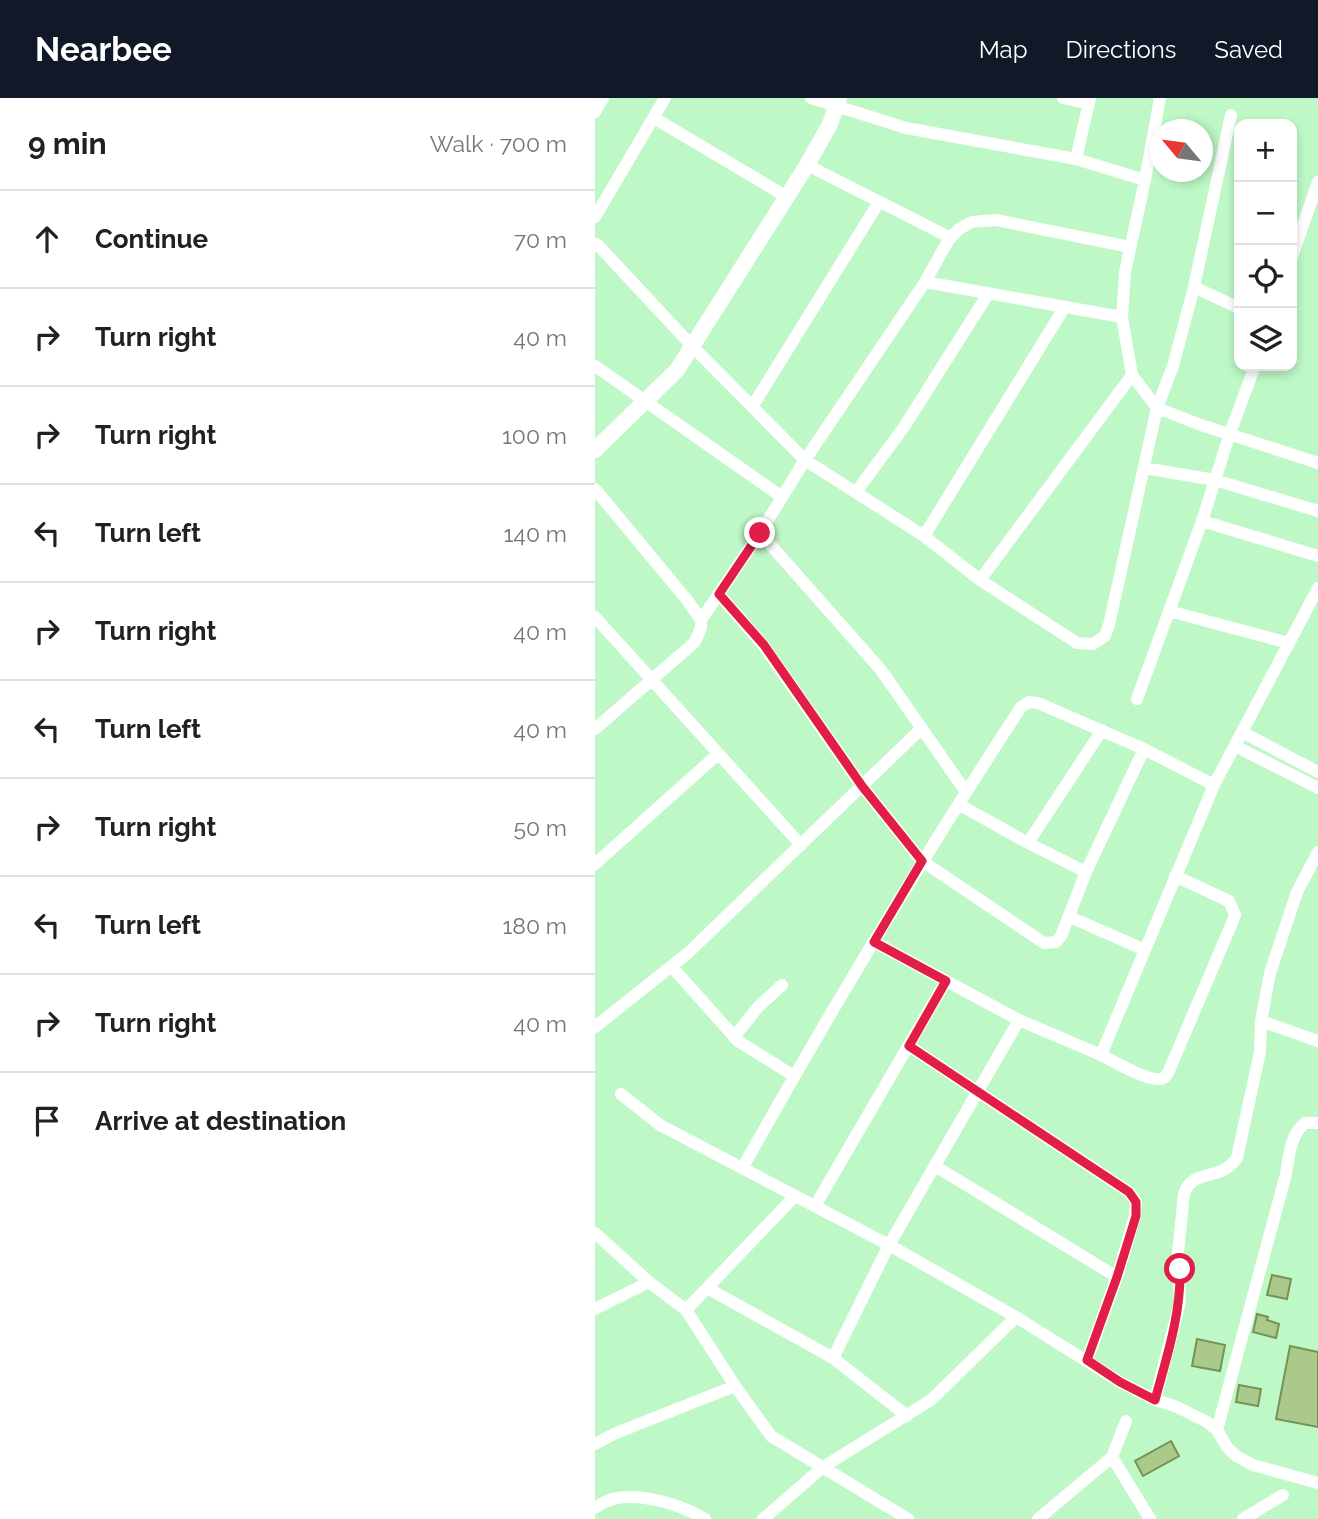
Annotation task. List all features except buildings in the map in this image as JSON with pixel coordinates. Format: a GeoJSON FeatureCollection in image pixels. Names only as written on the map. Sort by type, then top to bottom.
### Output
{"type":"FeatureCollection","features":[{"type":"Feature","properties":{"kind":"street"},"geometry":{"type":"LineString","coordinates":[[595,112],[603,98]]}},
{"type":"Feature","properties":{"kind":"street"},"geometry":{"type":"LineString","coordinates":[[595,217],[665,98]]}},
{"type":"Feature","properties":{"kind":"street"},"geometry":{"type":"LineString","coordinates":[[811,98],[838,102],[905,128],[1076,159],[1145,180]]}},
{"type":"Feature","properties":{"kind":"street"},"geometry":{"type":"LineString","coordinates":[[1063,98],[1089,101],[1076,159]]}},
{"type":"Feature","properties":{"kind":"street"},"geometry":{"type":"LineString","coordinates":[[1160,98],[1125,272],[1122,317],[1132,375],[1157,408],[1318,463]]}},
{"type":"Feature","properties":{"kind":"street"},"geometry":{"type":"LineString","coordinates":[[595,450],[677,370],[807,165],[830,124],[838,102]]}},
{"type":"Feature","properties":{"kind":"street"},"geometry":{"type":"LineString","coordinates":[[597,244],[803,463],[856,492],[924,536],[980,580],[1077,643],[1098,643],[1105,636],[1109,625],[1157,408],[1173,366],[1194,286],[1231,115]]}},
{"type":"Feature","properties":{"kind":"street"},"geometry":{"type":"LineString","coordinates":[[654,118],[787,197]]}},
{"type":"Feature","properties":{"kind":"street"},"geometry":{"type":"LineString","coordinates":[[807,165],[951,238]]}},
{"type":"Feature","properties":{"kind":"street"},"geometry":{"type":"LineString","coordinates":[[1296,245],[1318,183]]}},
{"type":"Feature","properties":{"kind":"street"},"geometry":{"type":"LineString","coordinates":[[752,407],[879,202]]}},
{"type":"Feature","properties":{"kind":"street"},"geometry":{"type":"LineString","coordinates":[[595,729],[695,642],[701,628],[701,620],[959,229],[972,222],[996,220],[1130,247]]}},
{"type":"Feature","properties":{"kind":"street"},"geometry":{"type":"LineString","coordinates":[[925,282],[1122,317]]}},
{"type":"Feature","properties":{"kind":"street"},"geometry":{"type":"LineString","coordinates":[[1194,286],[1234,306]]}},
{"type":"Feature","properties":{"kind":"street"},"geometry":{"type":"LineString","coordinates":[[856,492],[904,427],[988,293]]}},
{"type":"Feature","properties":{"kind":"street"},"geometry":{"type":"LineString","coordinates":[[924,536],[1064,308]]}},
{"type":"Feature","properties":{"kind":"street"},"geometry":{"type":"LineString","coordinates":[[595,366],[784,494]]}},
{"type":"Feature","properties":{"kind":"street"},"geometry":{"type":"LineString","coordinates":[[1137,699],[1253,371]]}},
{"type":"Feature","properties":{"kind":"street"},"geometry":{"type":"LineString","coordinates":[[980,580],[1132,375]]}},
{"type":"Feature","properties":{"kind":"street"},"geometry":{"type":"LineString","coordinates":[[1144,468],[1215,480],[1318,511]]}},
{"type":"Feature","properties":{"kind":"street"},"geometry":{"type":"LineString","coordinates":[[595,489],[701,620]]}},
{"type":"Feature","properties":{"kind":"street"},"geometry":{"type":"LineString","coordinates":[[1202,521],[1318,556]]}},
{"type":"Feature","properties":{"kind":"street"},"geometry":{"type":"LineString","coordinates":[[760,533],[881,670],[966,792]]}},
{"type":"Feature","properties":{"kind":"street"},"geometry":{"type":"LineString","coordinates":[[1101,1055],[1214,785],[1318,588]]}},
{"type":"Feature","properties":{"kind":"street"},"geometry":{"type":"LineString","coordinates":[[719,594],[764,645],[862,786],[922,861],[1044,943],[1056,942],[1070,917],[1086,872],[1144,749]]}},
{"type":"Feature","properties":{"kind":"street"},"geometry":{"type":"LineString","coordinates":[[1170,611],[1289,643]]}},
{"type":"Feature","properties":{"kind":"street"},"geometry":{"type":"LineString","coordinates":[[595,617],[801,845]]}},
{"type":"Feature","properties":{"kind":"street"},"geometry":{"type":"LineString","coordinates":[[743,1167],[922,861],[1021,707],[1029,702],[1038,703],[1144,749],[1214,785]]}},
{"type":"Feature","properties":{"kind":"street"},"geometry":{"type":"LineString","coordinates":[[595,1027],[672,967],[922,728]]}},
{"type":"Feature","properties":{"kind":"street"},"geometry":{"type":"LineString","coordinates":[[1028,843],[1102,730]]}},
{"type":"Feature","properties":{"kind":"street"},"geometry":{"type":"LineString","coordinates":[[1242,732],[1318,772]]}},
{"type":"Feature","properties":{"kind":"street"},"geometry":{"type":"LineString","coordinates":[[1235,746],[1318,788]]}},
{"type":"Feature","properties":{"kind":"street"},"geometry":{"type":"LineString","coordinates":[[595,864],[718,754]]}},
{"type":"Feature","properties":{"kind":"street"},"geometry":{"type":"LineString","coordinates":[[960,805],[1086,872]]}},
{"type":"Feature","properties":{"kind":"street"},"geometry":{"type":"LineString","coordinates":[[1155,1400],[1179,1302],[1178,1252],[1184,1194],[1194,1180],[1220,1174],[1231,1167],[1237,1158],[1260,1052],[1261,1021],[1270,973],[1297,892],[1318,852]]}},
{"type":"Feature","properties":{"kind":"street"},"geometry":{"type":"LineString","coordinates":[[874,942],[1019,1020],[1157,1080],[1168,1073],[1235,915],[1229,901],[1175,876]]}},
{"type":"Feature","properties":{"kind":"street"},"geometry":{"type":"LineString","coordinates":[[1070,917],[1145,950]]}},
{"type":"Feature","properties":{"kind":"street"},"geometry":{"type":"LineString","coordinates":[[672,967],[734,1037],[794,1076]]}},
{"type":"Feature","properties":{"kind":"street"},"geometry":{"type":"LineString","coordinates":[[815,1206],[946,981]]}},
{"type":"Feature","properties":{"kind":"street"},"geometry":{"type":"LineString","coordinates":[[734,1037],[758,1007],[782,985]]}},
{"type":"Feature","properties":{"kind":"street"},"geometry":{"type":"LineString","coordinates":[[833,1358],[889,1245],[1019,1020]]}},
{"type":"Feature","properties":{"kind":"street"},"geometry":{"type":"LineString","coordinates":[[1261,1021],[1318,1041]]}},
{"type":"Feature","properties":{"kind":"street"},"geometry":{"type":"LineString","coordinates":[[909,1046],[1129,1192],[1136,1202],[1136,1216],[1087,1360]]}},
{"type":"Feature","properties":{"kind":"street"},"geometry":{"type":"LineString","coordinates":[[621,1094],[660,1125],[889,1245],[1016,1317],[1120,1382],[1207,1422],[1217,1430],[1236,1456],[1253,1465],[1318,1483]]}},
{"type":"Feature","properties":{"kind":"street"},"geometry":{"type":"LineString","coordinates":[[1217,1430],[1293,1138],[1304,1123],[1318,1123]]}},
{"type":"Feature","properties":{"kind":"street"},"geometry":{"type":"LineString","coordinates":[[935,1166],[1117,1277]]}},
{"type":"Feature","properties":{"kind":"street"},"geometry":{"type":"LineString","coordinates":[[686,1310],[709,1289],[795,1196]]}},
{"type":"Feature","properties":{"kind":"street"},"geometry":{"type":"LineString","coordinates":[[595,1233],[649,1282],[686,1310],[771,1436],[908,1519]]}},
{"type":"Feature","properties":{"kind":"street"},"geometry":{"type":"LineString","coordinates":[[595,1309],[649,1282]]}},
{"type":"Feature","properties":{"kind":"street"},"geometry":{"type":"LineString","coordinates":[[709,1289],[833,1358],[907,1416]]}},
{"type":"Feature","properties":{"kind":"street"},"geometry":{"type":"LineString","coordinates":[[763,1519],[823,1467],[907,1416],[949,1384],[1016,1317]]}},
{"type":"Feature","properties":{"kind":"street"},"geometry":{"type":"LineString","coordinates":[[595,1444],[616,1433],[736,1386]]}},
{"type":"Feature","properties":{"kind":"street"},"geometry":{"type":"LineString","coordinates":[[1040,1518],[1112,1457],[1126,1421]]}},
{"type":"Feature","properties":{"kind":"street"},"geometry":{"type":"LineString","coordinates":[[1112,1457],[1150,1519]]}},
{"type":"Feature","properties":{"kind":"street"},"geometry":{"type":"LineString","coordinates":[[1243,1519],[1283,1495]]}},
{"type":"Feature","properties":{"kind":"street"},"geometry":{"type":"LineString","coordinates":[[595,1508],[608,1500],[645,1498],[687,1508],[705,1519]]}},
{"type":"Feature","properties":{"kind":"route"},"geometry":{"type":"LineString","coordinates":[[760,533],[719,594],[764,645],[862,786],[922,861],[874,942],[946,981],[909,1046],[1129,1192],[1136,1202],[1136,1216],[1087,1360],[1120,1382],[1155,1400],[1176,1322],[1180,1269]]}}]}
